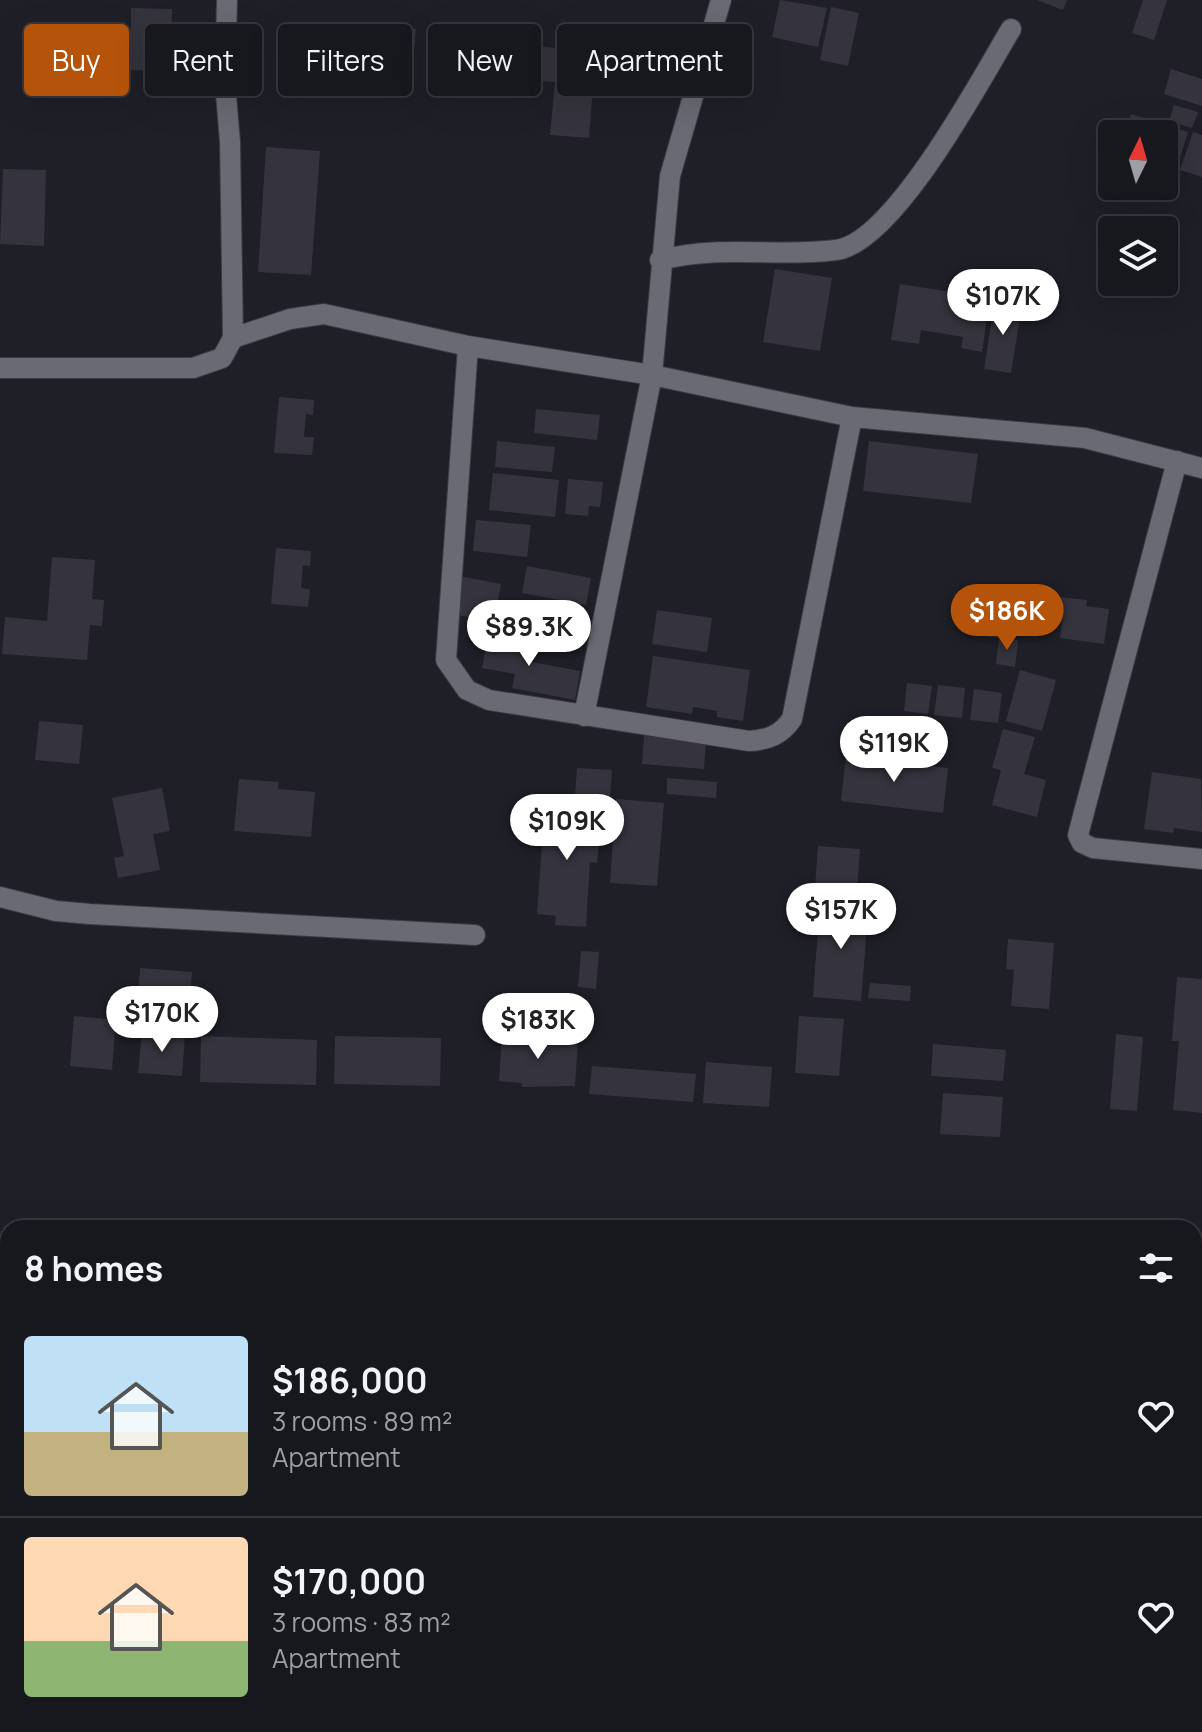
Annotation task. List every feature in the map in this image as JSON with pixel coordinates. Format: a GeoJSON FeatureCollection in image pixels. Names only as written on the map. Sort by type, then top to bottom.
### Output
{"type":"FeatureCollection","features":[{"type":"Feature","properties":{"kind":"street"},"geometry":{"type":"LineString","coordinates":[[0,368],[193,368],[222,358],[233,338],[230,142],[225,83],[227,0]]}},
{"type":"Feature","properties":{"kind":"street"},"geometry":{"type":"LineString","coordinates":[[584,716],[652,375],[670,176],[721,0]]}},
{"type":"Feature","properties":{"kind":"street"},"geometry":{"type":"LineString","coordinates":[[660,260],[705,250],[834,251],[861,243],[915,182],[1011,29]]}},
{"type":"Feature","properties":{"kind":"street"},"geometry":{"type":"LineString","coordinates":[[233,338],[290,319],[324,314],[468,346],[652,375],[852,417],[1085,438],[1202,468]]}},
{"type":"Feature","properties":{"kind":"street"},"geometry":{"type":"LineString","coordinates":[[468,346],[446,660],[467,690],[489,700],[749,741],[767,740],[785,728],[792,719],[852,417]]}},
{"type":"Feature","properties":{"kind":"street"},"geometry":{"type":"LineString","coordinates":[[1177,461],[1078,835],[1082,843],[1093,848],[1202,859]]}},
{"type":"Feature","properties":{"kind":"street"},"geometry":{"type":"LineString","coordinates":[[0,897],[56,911],[90,914],[475,935]]}},
{"type":"Feature","properties":{"kind":"building"},"geometry":{"type":"Polygon","coordinates":[[[780,0],[827,8],[818,47],[772,37],[780,0]]]}},
{"type":"Feature","properties":{"kind":"building"},"geometry":{"type":"Polygon","coordinates":[[[1037,0],[1067,0],[1063,10],[1037,0]]]}},
{"type":"Feature","properties":{"kind":"building"},"geometry":{"type":"Polygon","coordinates":[[[1143,0],[1167,0],[1154,40],[1132,33],[1143,0]]]}},
{"type":"Feature","properties":{"kind":"building"},"geometry":{"type":"Polygon","coordinates":[[[831,7],[859,13],[848,66],[820,60],[831,7]]]}},
{"type":"Feature","properties":{"kind":"building"},"geometry":{"type":"Polygon","coordinates":[[[131,8],[172,9],[172,24],[145,24],[145,70],[131,70],[131,8]]]}},
{"type":"Feature","properties":{"kind":"building"},"geometry":{"type":"Polygon","coordinates":[[[412,29],[416,29],[412,72],[412,29]]]}},
{"type":"Feature","properties":{"kind":"building"},"geometry":{"type":"Polygon","coordinates":[[[543,47],[557,48],[557,96],[592,96],[589,138],[550,135],[555,82],[541,81],[543,47]]]}},
{"type":"Feature","properties":{"kind":"building"},"geometry":{"type":"Polygon","coordinates":[[[1171,69],[1202,79],[1202,106],[1164,94],[1171,69]]]}},
{"type":"Feature","properties":{"kind":"building"},"geometry":{"type":"Polygon","coordinates":[[[1174,105],[1198,112],[1192,128],[1178,124],[1178,120],[1169,120],[1174,105]]]}},
{"type":"Feature","properties":{"kind":"building"},"geometry":{"type":"Polygon","coordinates":[[[1131,114],[1150,120],[1129,120],[1131,114]]]}},
{"type":"Feature","properties":{"kind":"building"},"geometry":{"type":"Polygon","coordinates":[[[1178,129],[1188,132],[1178,164],[1178,129]]]}},
{"type":"Feature","properties":{"kind":"building"},"geometry":{"type":"Polygon","coordinates":[[[1193,132],[1202,135],[1202,177],[1180,170],[1193,132]]]}},
{"type":"Feature","properties":{"kind":"building"},"geometry":{"type":"Polygon","coordinates":[[[266,147],[320,151],[311,275],[258,272],[266,147]]]}},
{"type":"Feature","properties":{"kind":"building"},"geometry":{"type":"Polygon","coordinates":[[[3,169],[46,170],[44,246],[0,244],[3,169]]]}},
{"type":"Feature","properties":{"kind":"building"},"geometry":{"type":"Polygon","coordinates":[[[775,269],[832,278],[820,351],[763,342],[775,269]]]}},
{"type":"Feature","properties":{"kind":"building"},"geometry":{"type":"Polygon","coordinates":[[[900,284],[990,298],[982,352],[961,348],[963,337],[921,330],[919,344],[891,340],[900,284]]]}},
{"type":"Feature","properties":{"kind":"building"},"geometry":{"type":"Polygon","coordinates":[[[995,300],[1022,305],[1011,373],[984,369],[995,300]]]}},
{"type":"Feature","properties":{"kind":"building"},"geometry":{"type":"Polygon","coordinates":[[[279,397],[314,400],[313,415],[306,414],[304,437],[314,437],[312,455],[274,453],[279,397]]]}},
{"type":"Feature","properties":{"kind":"building"},"geometry":{"type":"Polygon","coordinates":[[[536,409],[600,415],[597,440],[534,433],[536,409]]]}},
{"type":"Feature","properties":{"kind":"building"},"geometry":{"type":"Polygon","coordinates":[[[497,441],[555,447],[552,472],[495,467],[497,441]]]}},
{"type":"Feature","properties":{"kind":"building"},"geometry":{"type":"Polygon","coordinates":[[[869,441],[978,454],[971,503],[863,491],[869,441]]]}},
{"type":"Feature","properties":{"kind":"building"},"geometry":{"type":"Polygon","coordinates":[[[493,473],[559,480],[555,517],[489,510],[493,473]]]}},
{"type":"Feature","properties":{"kind":"building"},"geometry":{"type":"Polygon","coordinates":[[[568,479],[603,482],[600,507],[589,506],[588,516],[565,514],[568,479]]]}},
{"type":"Feature","properties":{"kind":"building"},"geometry":{"type":"Polygon","coordinates":[[[476,520],[531,525],[527,557],[473,551],[476,520]]]}},
{"type":"Feature","properties":{"kind":"building"},"geometry":{"type":"Polygon","coordinates":[[[276,548],[311,551],[310,566],[303,565],[301,588],[310,589],[308,607],[271,604],[276,548]]]}},
{"type":"Feature","properties":{"kind":"building"},"geometry":{"type":"Polygon","coordinates":[[[52,557],[95,560],[92,599],[104,600],[102,626],[90,625],[87,660],[2,654],[5,617],[47,621],[52,557]]]}},
{"type":"Feature","properties":{"kind":"building"},"geometry":{"type":"Polygon","coordinates":[[[527,566],[591,578],[586,605],[522,593],[527,566]]]}},
{"type":"Feature","properties":{"kind":"building"},"geometry":{"type":"Polygon","coordinates":[[[459,576],[501,584],[494,622],[452,614],[459,576]]]}},
{"type":"Feature","properties":{"kind":"building"},"geometry":{"type":"Polygon","coordinates":[[[1051,596],[1087,600],[1086,606],[1109,609],[1104,644],[1060,638],[1063,615],[1049,613],[1051,596]]]}},
{"type":"Feature","properties":{"kind":"building"},"geometry":{"type":"Polygon","coordinates":[[[969,607],[1001,611],[998,638],[967,634],[969,607]]]}},
{"type":"Feature","properties":{"kind":"building"},"geometry":{"type":"Polygon","coordinates":[[[657,610],[712,618],[707,652],[652,644],[657,610]]]}},
{"type":"Feature","properties":{"kind":"building"},"geometry":{"type":"Polygon","coordinates":[[[488,635],[536,643],[532,662],[580,671],[575,700],[512,688],[515,674],[482,668],[488,635]]]}},
{"type":"Feature","properties":{"kind":"building"},"geometry":{"type":"Polygon","coordinates":[[[999,638],[1018,640],[1015,667],[996,664],[999,638]]]}},
{"type":"Feature","properties":{"kind":"building"},"geometry":{"type":"Polygon","coordinates":[[[653,656],[750,670],[743,721],[717,717],[717,711],[693,707],[692,714],[646,707],[653,656]]]}},
{"type":"Feature","properties":{"kind":"building"},"geometry":{"type":"Polygon","coordinates":[[[1020,670],[1056,680],[1042,731],[1006,721],[1020,670]]]}},
{"type":"Feature","properties":{"kind":"building"},"geometry":{"type":"Polygon","coordinates":[[[907,683],[932,686],[928,714],[904,711],[907,683]]]}},
{"type":"Feature","properties":{"kind":"building"},"geometry":{"type":"Polygon","coordinates":[[[938,685],[965,688],[962,718],[934,715],[938,685]]]}},
{"type":"Feature","properties":{"kind":"building"},"geometry":{"type":"Polygon","coordinates":[[[974,689],[1002,693],[998,723],[970,720],[974,689]]]}},
{"type":"Feature","properties":{"kind":"building"},"geometry":{"type":"Polygon","coordinates":[[[39,721],[83,725],[79,764],[35,760],[39,721]]]}},
{"type":"Feature","properties":{"kind":"building"},"geometry":{"type":"Polygon","coordinates":[[[1003,729],[1035,737],[1024,774],[1046,780],[1037,817],[992,805],[1001,770],[992,768],[1003,729]]]}},
{"type":"Feature","properties":{"kind":"building"},"geometry":{"type":"Polygon","coordinates":[[[644,736],[706,741],[704,769],[642,764],[644,736]]]}},
{"type":"Feature","properties":{"kind":"building"},"geometry":{"type":"Polygon","coordinates":[[[846,756],[948,768],[943,813],[841,801],[846,756]]]}},
{"type":"Feature","properties":{"kind":"building"},"geometry":{"type":"Polygon","coordinates":[[[577,768],[612,770],[610,798],[575,796],[577,768]]]}},
{"type":"Feature","properties":{"kind":"building"},"geometry":{"type":"Polygon","coordinates":[[[1152,772],[1201,779],[1202,832],[1174,828],[1173,833],[1144,829],[1152,772]]]}},
{"type":"Feature","properties":{"kind":"building"},"geometry":{"type":"Polygon","coordinates":[[[667,778],[717,782],[716,798],[667,794],[667,778]]]}},
{"type":"Feature","properties":{"kind":"building"},"geometry":{"type":"Polygon","coordinates":[[[239,779],[279,782],[278,789],[315,792],[311,837],[234,831],[239,779]]]}},
{"type":"Feature","properties":{"kind":"building"},"geometry":{"type":"Polygon","coordinates":[[[162,788],[170,831],[153,834],[160,870],[118,878],[114,858],[124,856],[112,798],[162,788]]]}},
{"type":"Feature","properties":{"kind":"building"},"geometry":{"type":"Polygon","coordinates":[[[616,799],[664,803],[657,886],[610,883],[616,799]]]}},
{"type":"Feature","properties":{"kind":"building"},"geometry":{"type":"Polygon","coordinates":[[[545,801],[595,805],[593,828],[600,829],[597,863],[590,862],[586,927],[555,925],[556,916],[537,914],[545,801]]]}},
{"type":"Feature","properties":{"kind":"building"},"geometry":{"type":"Polygon","coordinates":[[[818,846],[860,849],[857,890],[815,887],[818,846]]]}},
{"type":"Feature","properties":{"kind":"building"},"geometry":{"type":"Polygon","coordinates":[[[820,901],[869,904],[861,1001],[813,997],[820,901]]]}},
{"type":"Feature","properties":{"kind":"building"},"geometry":{"type":"Polygon","coordinates":[[[1008,939],[1054,943],[1049,1009],[1011,1006],[1014,970],[1006,969],[1008,939]]]}},
{"type":"Feature","properties":{"kind":"building"},"geometry":{"type":"Polygon","coordinates":[[[581,951],[599,952],[596,989],[578,987],[581,951]]]}},
{"type":"Feature","properties":{"kind":"building"},"geometry":{"type":"Polygon","coordinates":[[[140,968],[192,972],[189,1014],[137,1010],[140,968]]]}},
{"type":"Feature","properties":{"kind":"building"},"geometry":{"type":"Polygon","coordinates":[[[1177,977],[1202,979],[1202,1113],[1173,1110],[1179,1041],[1172,1041],[1177,977]]]}},
{"type":"Feature","properties":{"kind":"building"},"geometry":{"type":"Polygon","coordinates":[[[870,983],[911,986],[910,1001],[868,998],[870,983]]]}},
{"type":"Feature","properties":{"kind":"building"},"geometry":{"type":"Polygon","coordinates":[[[74,1016],[116,1020],[112,1070],[70,1066],[74,1016]]]}},
{"type":"Feature","properties":{"kind":"building"},"geometry":{"type":"Polygon","coordinates":[[[799,1016],[844,1019],[839,1076],[795,1073],[799,1016]]]}},
{"type":"Feature","properties":{"kind":"building"},"geometry":{"type":"Polygon","coordinates":[[[142,1031],[185,1034],[182,1076],[138,1073],[142,1031]]]}},
{"type":"Feature","properties":{"kind":"building"},"geometry":{"type":"Polygon","coordinates":[[[502,1034],[578,1040],[575,1086],[522,1087],[522,1083],[499,1081],[502,1034]]]}},
{"type":"Feature","properties":{"kind":"building"},"geometry":{"type":"Polygon","coordinates":[[[1116,1034],[1143,1037],[1137,1111],[1110,1109],[1116,1034]]]}},
{"type":"Feature","properties":{"kind":"building"},"geometry":{"type":"Polygon","coordinates":[[[201,1036],[317,1040],[316,1085],[200,1082],[201,1036]]]}},
{"type":"Feature","properties":{"kind":"building"},"geometry":{"type":"Polygon","coordinates":[[[335,1036],[441,1038],[440,1086],[334,1084],[335,1036]]]}},
{"type":"Feature","properties":{"kind":"building"},"geometry":{"type":"Polygon","coordinates":[[[933,1044],[1006,1050],[1003,1081],[931,1076],[933,1044]]]}},
{"type":"Feature","properties":{"kind":"building"},"geometry":{"type":"Polygon","coordinates":[[[706,1062],[772,1067],[769,1107],[703,1103],[706,1062]]]}},
{"type":"Feature","properties":{"kind":"building"},"geometry":{"type":"Polygon","coordinates":[[[592,1066],[696,1074],[693,1102],[589,1094],[592,1066]]]}},
{"type":"Feature","properties":{"kind":"building"},"geometry":{"type":"Polygon","coordinates":[[[943,1093],[1003,1097],[1000,1137],[940,1134],[943,1093]]]}}]}
